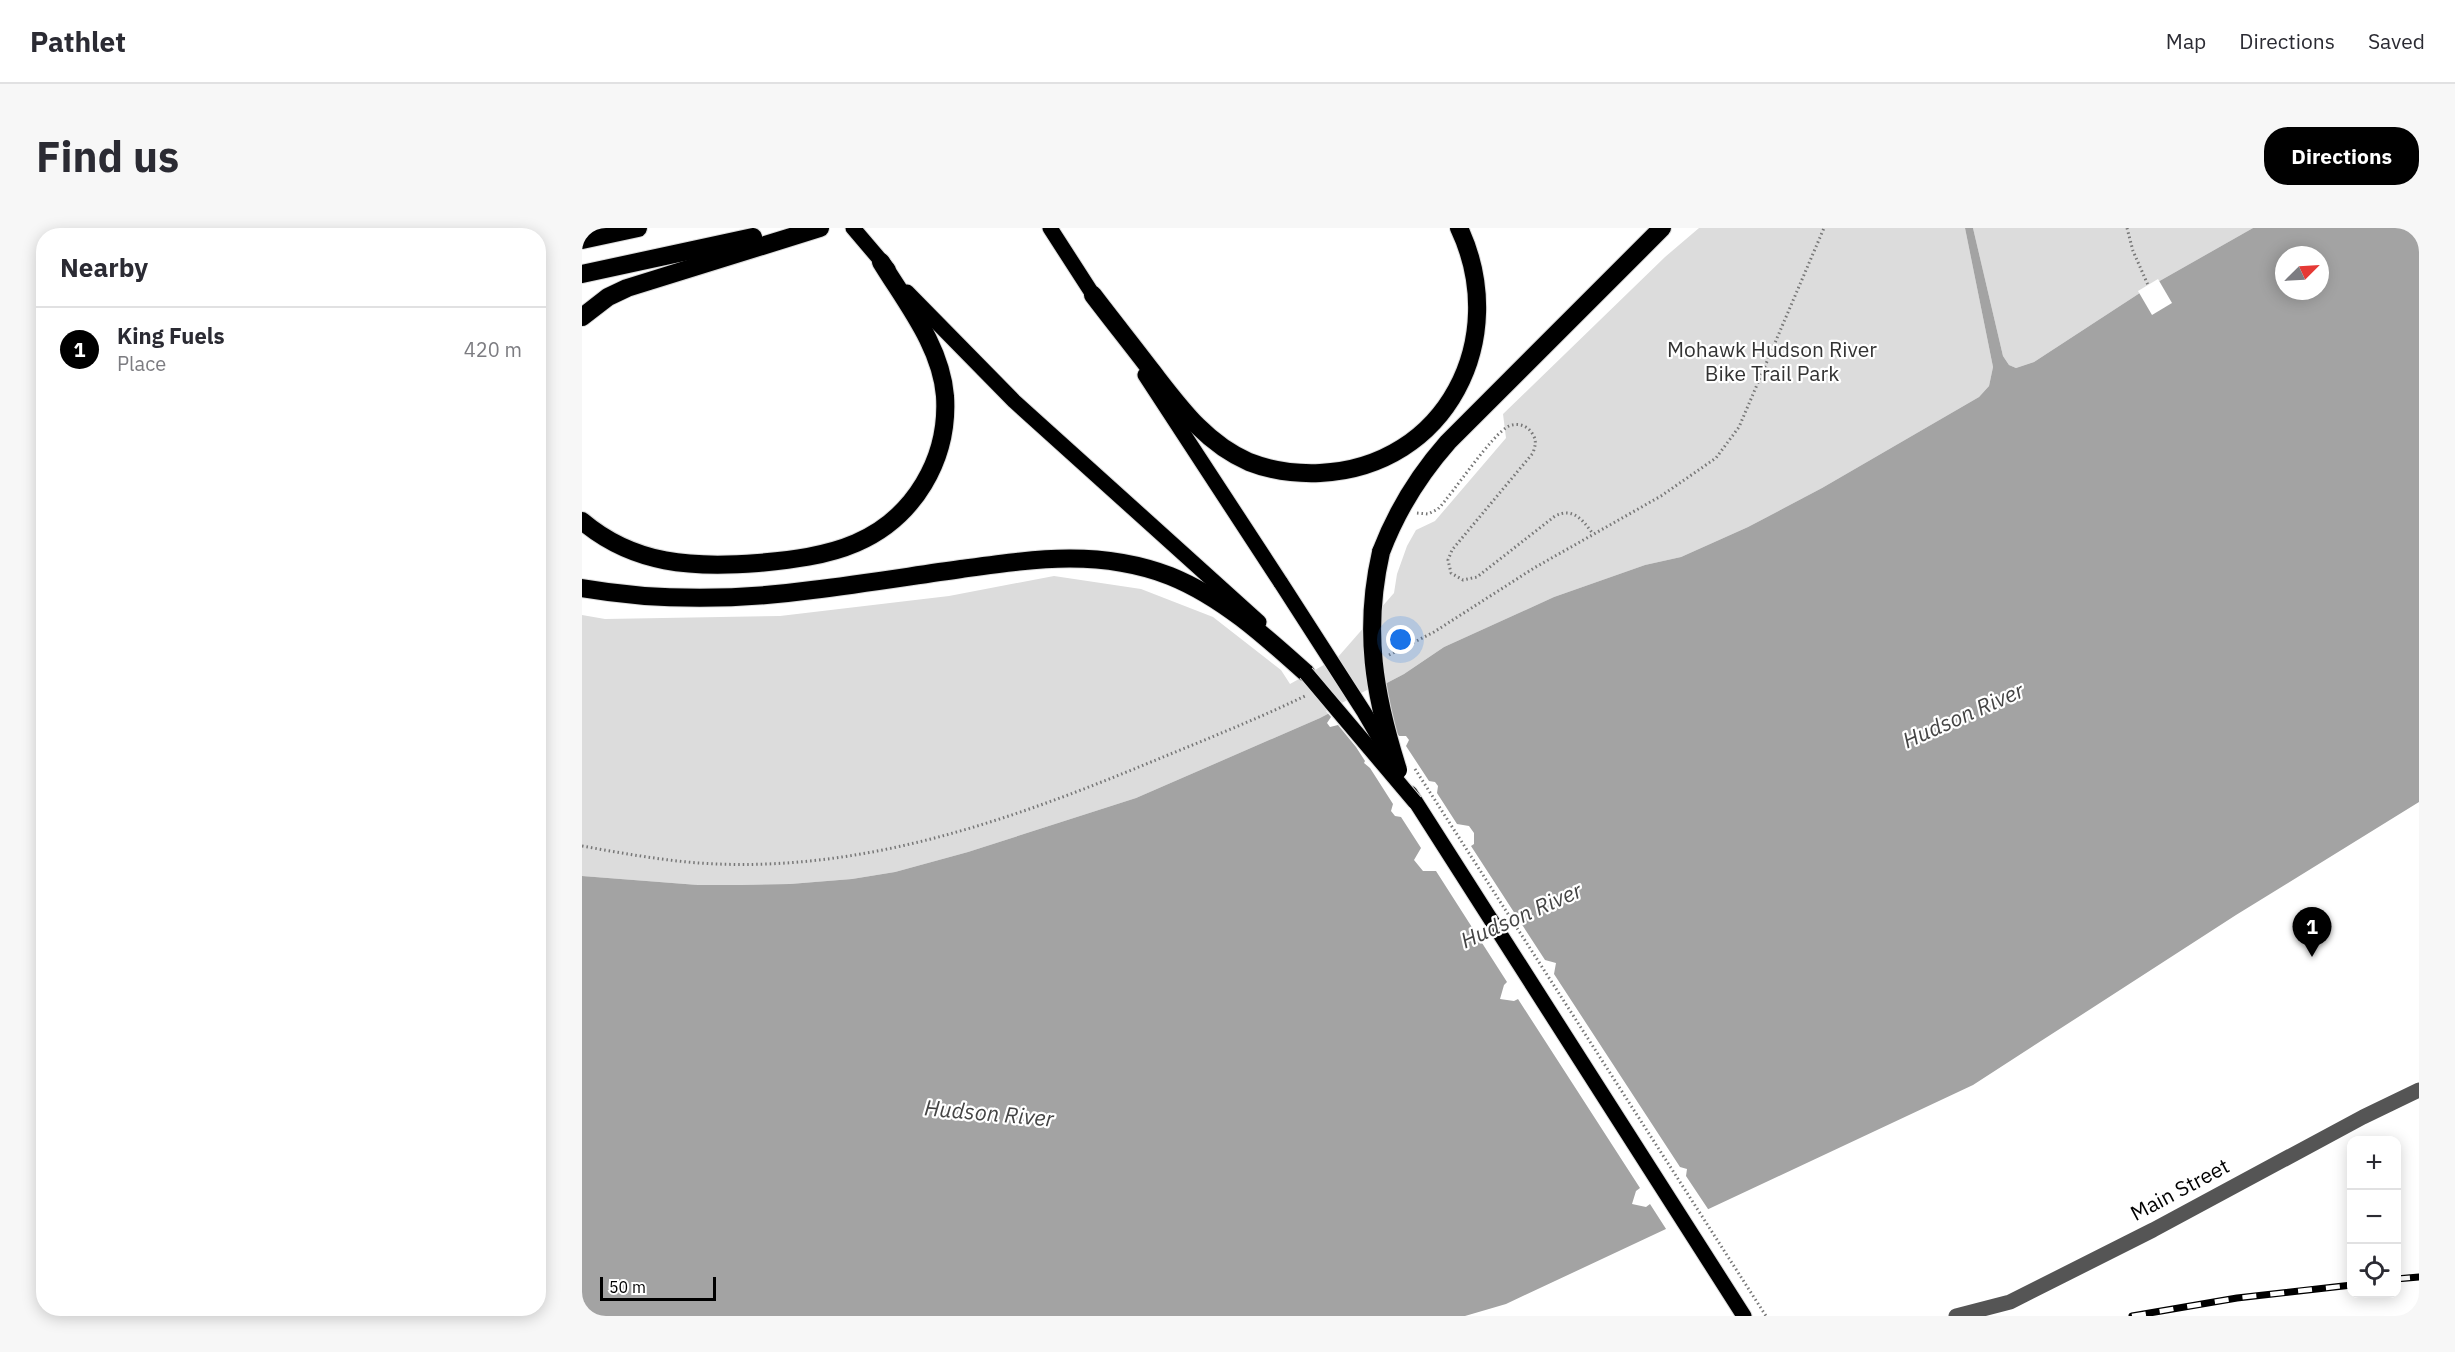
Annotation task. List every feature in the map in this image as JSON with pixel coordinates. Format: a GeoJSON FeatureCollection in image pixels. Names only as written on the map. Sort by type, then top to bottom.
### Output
{"type":"FeatureCollection","features":[{"type":"Feature","properties":{"kind":"highway"},"geometry":{"type":"LineString","coordinates":[[582,240],[638,228]]}},
{"type":"Feature","properties":{"kind":"highway"},"geometry":{"type":"LineString","coordinates":[[582,274],[797,228]]}},
{"type":"Feature","properties":{"kind":"highway"},"geometry":{"type":"LineString","coordinates":[[582,317],[599,303],[627,288],[820,228]]}},
{"type":"Feature","properties":{"kind":"highway"},"geometry":{"type":"LineString","coordinates":[[1093,295],[1184,413],[1214,441],[1240,457],[1267,468],[1307,473],[1350,469],[1390,454],[1425,429],[1441,413],[1466,370],[1474,348],[1478,298],[1475,273],[1468,248],[1458,228]]}},
{"type":"Feature","properties":{"kind":"highway"},"geometry":{"type":"LineString","coordinates":[[1405,767],[1382,717],[1371,655],[1372,601],[1381,552],[1391,527],[1415,483],[1448,442],[1662,228]]}},
{"type":"Feature","properties":{"kind":"highway"},"geometry":{"type":"LineString","coordinates":[[582,521],[617,547],[636,555],[685,563],[717,565],[776,562],[835,550],[874,534],[890,523],[917,495],[929,476],[943,437],[945,396],[936,357],[926,336],[881,262]]}},
{"type":"Feature","properties":{"kind":"highway"},"geometry":{"type":"LineString","coordinates":[[582,588],[652,595],[749,595],[810,590],[1034,559],[1091,558],[1121,562],[1171,577],[1217,601],[1261,629],[1306,673]]}},
{"type":"Feature","properties":{"kind":"main road"},"geometry":{"type":"LineString","coordinates":[[853,228],[931,318],[997,384],[1261,629]]}},
{"type":"Feature","properties":{"kind":"main road"},"geometry":{"type":"LineString","coordinates":[[1050,228],[1364,712],[1405,767],[1414,802]]}},
{"type":"Feature","properties":{"kind":"main road"},"geometry":{"type":"LineString","coordinates":[[1306,673],[1414,802],[1744,1316]]}},
{"type":"Feature","properties":{"kind":"street","name":"Main Street"},"geometry":{"type":"LineString","coordinates":[[1956,1316],[2010,1302],[2153,1230],[2419,1089]]}},
{"type":"Feature","properties":{"kind":"path"},"geometry":{"type":"LineString","coordinates":[[2127,228],[2133,251],[2148,285]]}},
{"type":"Feature","properties":{"kind":"path"},"geometry":{"type":"LineString","coordinates":[[1416,513],[1428,514],[1438,509],[1502,432],[1517,424],[1525,426],[1533,435],[1536,444],[1533,453],[1452,550],[1448,560],[1451,573],[1463,580],[1477,577],[1555,516],[1563,513],[1571,513],[1581,518],[1593,534]]}},
{"type":"Feature","properties":{"kind":"path"},"geometry":{"type":"LineString","coordinates":[[1405,767],[1766,1316]]}},
{"type":"Feature","properties":{"kind":"green space","name":"Mohawk Hudson River Bike Trail Park"},"geometry":{"type":"Polygon","coordinates":[[[1699,228],[1965,228],[1993,367],[1989,386],[1979,397],[1822,488],[1748,527],[1681,557],[1645,565],[1554,597],[1444,647],[1404,674],[1320,718],[1136,798],[968,852],[895,872],[852,879],[790,884],[698,885],[582,876],[582,615],[605,619],[780,616],[949,596],[1054,576],[1141,589],[1213,617],[1281,670],[1290,684],[1338,657],[1394,593],[1397,574],[1407,546],[1416,530],[1435,521],[1506,438],[1503,414],[1665,257],[1699,228]]]}},
{"type":"Feature","properties":{"kind":"green space"},"geometry":{"type":"Polygon","coordinates":[[[1973,228],[2253,228],[2149,287],[2034,362],[2016,368],[2009,365],[2003,356],[1973,228]]]}},
{"type":"Feature","properties":{"kind":"water","name":"Hudson River"},"geometry":{"type":"Polygon","coordinates":[[[1965,228],[1973,228],[2003,356],[2009,365],[2016,368],[2034,362],[2149,287],[2253,228],[2419,228],[2419,802],[2236,915],[1973,1085],[1506,1304],[1465,1316],[582,1316],[582,876],[698,885],[790,884],[852,879],[895,872],[968,852],[1136,798],[1320,718],[1404,674],[1444,647],[1554,597],[1645,565],[1681,557],[1748,527],[1822,488],[1979,397],[1989,386],[1993,367],[1965,228]]]}},
{"type":"Feature","properties":{"kind":"pier"},"geometry":{"type":"Polygon","coordinates":[[[2158,279],[2172,303],[2152,315],[2138,291],[2158,279]]]}},
{"type":"Feature","properties":{"kind":"pier"},"geometry":{"type":"Polygon","coordinates":[[[1369,689],[1399,736],[1406,736],[1409,740],[1406,746],[1429,781],[1435,782],[1438,786],[1437,793],[1457,824],[1469,826],[1474,833],[1474,844],[1471,846],[1545,960],[1556,963],[1554,974],[1680,1167],[1687,1169],[1686,1176],[1710,1212],[1668,1232],[1650,1204],[1646,1207],[1632,1204],[1636,1191],[1640,1188],[1518,999],[1514,1001],[1500,999],[1507,982],[1436,871],[1423,871],[1414,860],[1421,848],[1401,817],[1395,816],[1391,811],[1393,804],[1370,768],[1364,763],[1356,747],[1338,725],[1330,727],[1327,723],[1331,717],[1326,711],[1369,689]]]}},
{"type":"Feature","properties":{"kind":"railway"},"geometry":{"type":"LineString","coordinates":[[2401,1279],[2419,1277]]}},
{"type":"Feature","properties":{"kind":"railway"},"geometry":{"type":"LineString","coordinates":[[2132,1316],[2237,1298],[2347,1286]]}},
{"type":"Feature","properties":{"kind":"place","name":"King Fuels"},"geometry":{"type":"Point","coordinates":[2312,957]}}]}
